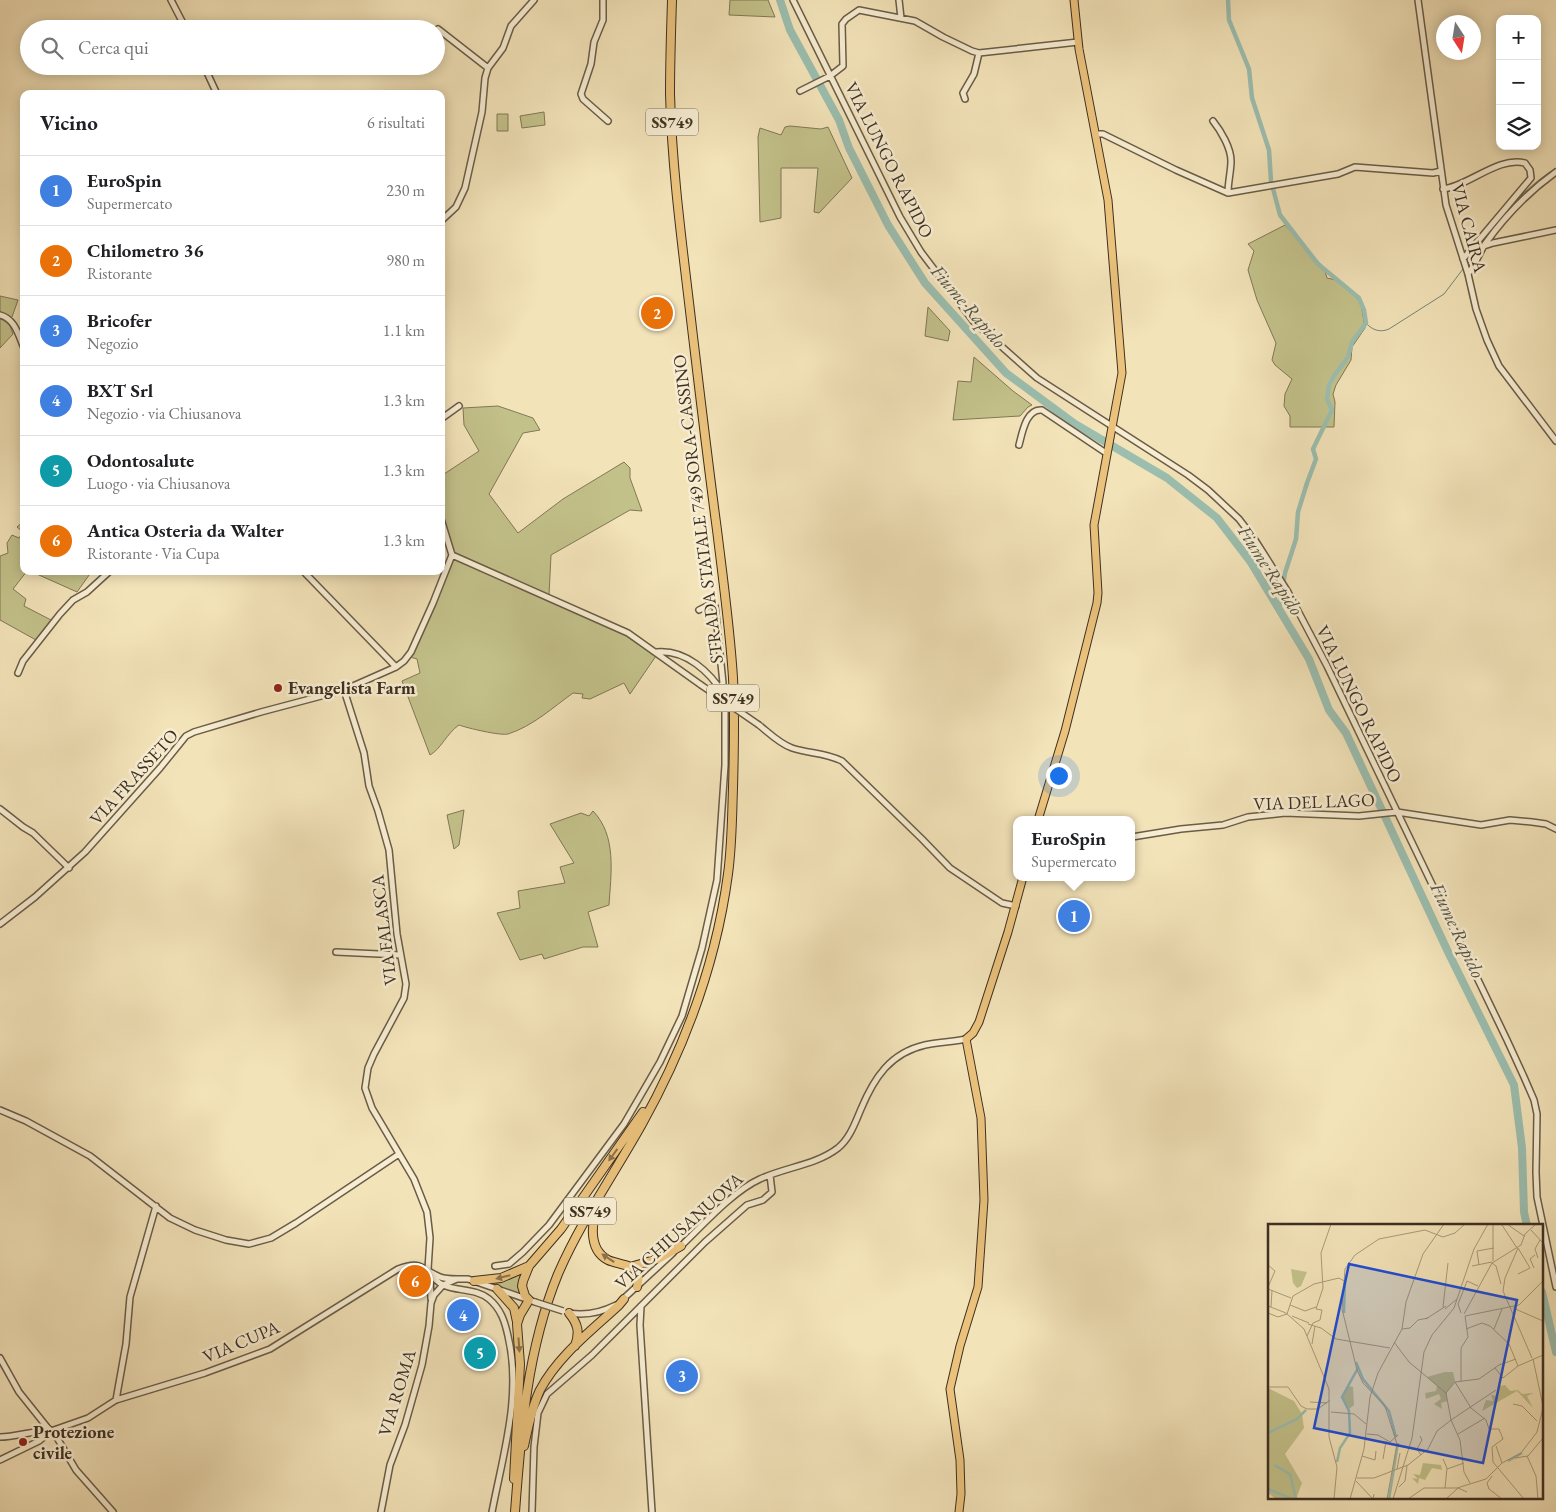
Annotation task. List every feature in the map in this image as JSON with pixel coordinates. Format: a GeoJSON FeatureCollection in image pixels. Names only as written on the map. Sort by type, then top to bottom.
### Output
{"type":"FeatureCollection","features":[{"type":"Feature","properties":{"kind":"highway","name":"STRADA STATALE 749 SORA-CASSINO"},"geometry":{"type":"LineString","coordinates":[[515,1511],[522,1415],[529,1370],[542,1322],[558,1276],[576,1237],[597,1197],[644,1120],[669,1070],[698,1003],[720,924],[731,849],[734,750],[733,680],[680,232],[670,95],[672,0]]}},
{"type":"Feature","properties":{"kind":"highway"},"geometry":{"type":"LineString","coordinates":[[517,1324],[520,1315],[532,1301],[525,1296],[522,1286],[530,1266],[561,1229],[633,1128],[661,1079],[669,1070]]}},
{"type":"Feature","properties":{"kind":"highway"},"geometry":{"type":"LineString","coordinates":[[637,1287],[638,1278],[636,1271],[630,1267],[607,1260],[599,1252],[594,1242],[594,1226],[596,1209],[638,1137],[644,1120]]}},
{"type":"Feature","properties":{"kind":"highway"},"geometry":{"type":"LineString","coordinates":[[630,1267],[658,1259],[680,1246]]}},
{"type":"Feature","properties":{"kind":"highway"},"geometry":{"type":"LineString","coordinates":[[474,1281],[501,1278],[530,1266]]}},
{"type":"Feature","properties":{"kind":"highway"},"geometry":{"type":"LineString","coordinates":[[497,1289],[514,1308],[517,1324],[520,1364],[513,1467],[515,1511]]}},
{"type":"Feature","properties":{"kind":"highway"},"geometry":{"type":"LineString","coordinates":[[515,1511],[524,1448],[533,1408],[540,1392],[550,1374],[575,1346],[624,1299]]}},
{"type":"Feature","properties":{"kind":"highway"},"geometry":{"type":"LineString","coordinates":[[566,1312],[576,1322],[578,1330],[575,1346]]}},
{"type":"Feature","properties":{"kind":"main road"},"geometry":{"type":"LineString","coordinates":[[1039,816],[1065,731],[1097,603],[1094,525],[1122,373],[1108,200],[1078,42],[1074,0]]}},
{"type":"Feature","properties":{"kind":"main road"},"geometry":{"type":"LineString","coordinates":[[958,1512],[961,1494],[960,1460],[950,1389],[960,1346],[978,1288],[984,1200],[981,1118],[966,1039],[973,1033],[979,1022],[1016,906],[1022,881]]}},
{"type":"Feature","properties":{"kind":"street"},"geometry":{"type":"LineString","coordinates":[[172,0],[182,20]]}},
{"type":"Feature","properties":{"kind":"street"},"geometry":{"type":"LineString","coordinates":[[445,217],[456,207],[465,188],[482,112],[485,78],[488,68],[502,48],[511,26],[534,0]]}},
{"type":"Feature","properties":{"kind":"street"},"geometry":{"type":"LineString","coordinates":[[603,0],[603,20],[594,42],[591,64],[581,94],[583,99],[608,121]]}},
{"type":"Feature","properties":{"kind":"street","name":"VIA LUNGO RAPIDO"},"geometry":{"type":"LineString","coordinates":[[793,0],[900,217],[921,252],[974,322],[1038,378],[1208,490],[1239,519],[1255,540],[1288,592],[1327,666],[1394,812],[1507,1040],[1534,1100],[1537,1114],[1537,1197],[1543,1224]]}},
{"type":"Feature","properties":{"kind":"street"},"geometry":{"type":"LineString","coordinates":[[899,0],[901,18]]}},
{"type":"Feature","properties":{"kind":"street","name":"VIA CAIRA"},"geometry":{"type":"LineString","coordinates":[[1418,0],[1443,188],[1451,224],[1468,274],[1476,308],[1487,340],[1499,366],[1556,441]]}},
{"type":"Feature","properties":{"kind":"street"},"geometry":{"type":"LineString","coordinates":[[800,91],[829,76],[843,66],[842,27],[846,19],[860,10],[916,21],[943,37],[980,53],[1078,42]]}},
{"type":"Feature","properties":{"kind":"street"},"geometry":{"type":"LineString","coordinates":[[445,34],[488,68]]}},
{"type":"Feature","properties":{"kind":"street"},"geometry":{"type":"LineString","coordinates":[[964,99],[963,93],[974,74],[980,53]]}},
{"type":"Feature","properties":{"kind":"street"},"geometry":{"type":"LineString","coordinates":[[208,75],[214,90]]}},
{"type":"Feature","properties":{"kind":"street"},"geometry":{"type":"LineString","coordinates":[[1213,121],[1219,128],[1231,160],[1228,193]]}},
{"type":"Feature","properties":{"kind":"street"},"geometry":{"type":"LineString","coordinates":[[1096,134],[1103,134],[1228,193],[1338,174],[1355,166],[1433,173],[1441,172]]}},
{"type":"Feature","properties":{"kind":"street"},"geometry":{"type":"LineString","coordinates":[[1443,188],[1451,187],[1489,169],[1509,163],[1525,162],[1530,170],[1531,178],[1463,259]]}},
{"type":"Feature","properties":{"kind":"street"},"geometry":{"type":"LineString","coordinates":[[1468,274],[1484,246],[1522,200],[1538,184],[1556,172]]}},
{"type":"Feature","properties":{"kind":"street"},"geometry":{"type":"LineString","coordinates":[[1484,246],[1556,230]]}},
{"type":"Feature","properties":{"kind":"street"},"geometry":{"type":"LineString","coordinates":[[0,314],[8,317],[12,322],[20,339]]}},
{"type":"Feature","properties":{"kind":"street"},"geometry":{"type":"LineString","coordinates":[[445,416],[459,406]]}},
{"type":"Feature","properties":{"kind":"street"},"geometry":{"type":"LineString","coordinates":[[1019,445],[1027,420],[1038,409],[1107,450]]}},
{"type":"Feature","properties":{"kind":"street"},"geometry":{"type":"LineString","coordinates":[[445,532],[452,555],[628,633],[785,745],[831,755],[842,761],[950,868],[1002,903],[1016,906]]}},
{"type":"Feature","properties":{"kind":"street","name":"VIA FRASSETO"},"geometry":{"type":"LineString","coordinates":[[445,573],[452,555]]}},
{"type":"Feature","properties":{"kind":"street"},"geometry":{"type":"LineString","coordinates":[[18,673],[23,661],[60,614],[73,600],[87,592],[106,575]]}},
{"type":"Feature","properties":{"kind":"street"},"geometry":{"type":"LineString","coordinates":[[307,575],[396,667]]}},
{"type":"Feature","properties":{"kind":"street","name":"VIA FRASSETO"},"geometry":{"type":"LineString","coordinates":[[0,924],[35,898],[69,868],[114,820],[186,736],[261,712],[344,690],[396,667],[404,661],[411,652],[444,575]]}},
{"type":"Feature","properties":{"kind":"street"},"geometry":{"type":"LineString","coordinates":[[699,610],[711,604],[715,606],[723,683],[720,688]]}},
{"type":"Feature","properties":{"kind":"street"},"geometry":{"type":"LineString","coordinates":[[495,1266],[509,1264],[549,1224],[633,1110],[660,1062],[682,1016],[702,948],[717,880],[725,765],[725,696],[720,688],[693,661],[685,656],[666,651],[656,652]]}},
{"type":"Feature","properties":{"kind":"street","name":"VIA FALASCA"},"geometry":{"type":"LineString","coordinates":[[344,690],[364,753],[369,786],[378,811],[388,850],[400,955],[406,984],[404,998],[368,1068],[365,1088],[372,1108],[414,1179],[426,1212],[430,1238],[431,1303]]}},
{"type":"Feature","properties":{"kind":"street"},"geometry":{"type":"LineString","coordinates":[[0,809],[23,828],[33,833],[69,868]]}},
{"type":"Feature","properties":{"kind":"street","name":"VIA DEL LAGO"},"geometry":{"type":"LineString","coordinates":[[1135,836],[1223,825],[1248,817],[1285,813],[1359,816],[1394,812],[1481,825],[1510,820],[1532,822],[1546,824],[1556,829]]}},
{"type":"Feature","properties":{"kind":"street"},"geometry":{"type":"LineString","coordinates":[[336,952],[400,955]]}},
{"type":"Feature","properties":{"kind":"street","name":"VIA CHIUSANUOVA"},"geometry":{"type":"LineString","coordinates":[[474,1281],[566,1312],[587,1315],[606,1310],[624,1299],[743,1190],[759,1179],[812,1161],[828,1154],[843,1144],[850,1135],[874,1082],[888,1065],[907,1052],[924,1045],[966,1039]]}},
{"type":"Feature","properties":{"kind":"street"},"geometry":{"type":"LineString","coordinates":[[0,1110],[26,1121],[90,1156],[170,1218],[195,1230],[226,1240],[249,1244],[271,1238],[288,1228],[399,1154]]}},
{"type":"Feature","properties":{"kind":"street"},"geometry":{"type":"LineString","coordinates":[[532,1512],[534,1448],[538,1413],[547,1394],[592,1355],[705,1242],[747,1205],[763,1200],[772,1192],[770,1175]]}},
{"type":"Feature","properties":{"kind":"street"},"geometry":{"type":"LineString","coordinates":[[116,1400],[126,1344],[130,1297],[156,1206]]}},
{"type":"Feature","properties":{"kind":"street","name":"VIA LUNGO RAPIDO"},"geometry":{"type":"LineString","coordinates":[[1544,1230],[1556,1287]]}},
{"type":"Feature","properties":{"kind":"street","name":"VIA CUPA"},"geometry":{"type":"LineString","coordinates":[[52,1431],[81,1421],[116,1400],[205,1373],[270,1349],[398,1269],[419,1265],[442,1278],[474,1281]]}},
{"type":"Feature","properties":{"kind":"street"},"geometry":{"type":"LineString","coordinates":[[429,1270],[435,1281],[455,1289],[469,1290],[488,1298],[501,1313],[504,1322],[514,1366],[512,1408],[492,1512]]}},
{"type":"Feature","properties":{"kind":"street"},"geometry":{"type":"LineString","coordinates":[[443,1284],[457,1279]]}},
{"type":"Feature","properties":{"kind":"street","name":"VIA ROMA"},"geometry":{"type":"LineString","coordinates":[[381,1512],[390,1465],[405,1425],[422,1365],[431,1303],[436,1291],[443,1284]]}},
{"type":"Feature","properties":{"kind":"street"},"geometry":{"type":"LineString","coordinates":[[641,1306],[640,1325],[652,1512]]}},
{"type":"Feature","properties":{"kind":"street"},"geometry":{"type":"LineString","coordinates":[[0,1358],[19,1392],[60,1440],[76,1470],[113,1512]]}},
{"type":"Feature","properties":{"kind":"street"},"geometry":{"type":"LineString","coordinates":[[0,1437],[11,1437],[42,1430],[52,1431]]}},
{"type":"Feature","properties":{"kind":"street"},"geometry":{"type":"LineString","coordinates":[[0,1460],[39,1440],[52,1431]]}},
{"type":"Feature","properties":{"kind":"shaded area"},"geometry":{"type":"Polygon","coordinates":[[[730,0],[768,0],[775,17],[729,15],[730,0]]]}},
{"type":"Feature","properties":{"kind":"shaded area"},"geometry":{"type":"Polygon","coordinates":[[[544,112],[545,125],[522,128],[520,116],[544,112]]]}},
{"type":"Feature","properties":{"kind":"shaded area"},"geometry":{"type":"Polygon","coordinates":[[[497,114],[508,114],[508,131],[497,131],[497,114]]]}},
{"type":"Feature","properties":{"kind":"shaded area"},"geometry":{"type":"Polygon","coordinates":[[[785,127],[821,129],[828,127],[852,178],[819,213],[814,212],[818,168],[781,168],[781,218],[760,222],[758,137],[760,128],[781,135],[785,127]]]}},
{"type":"Feature","properties":{"kind":"shaded area"},"geometry":{"type":"Polygon","coordinates":[[[1285,225],[1324,268],[1327,278],[1341,281],[1361,303],[1365,328],[1352,347],[1351,360],[1336,385],[1333,394],[1335,402],[1334,427],[1290,427],[1290,416],[1284,406],[1285,394],[1292,379],[1275,365],[1272,360],[1276,343],[1257,300],[1248,270],[1254,251],[1248,244],[1285,225]]]}},
{"type":"Feature","properties":{"kind":"shaded area"},"geometry":{"type":"Polygon","coordinates":[[[0,296],[18,300],[12,317],[8,321],[13,334],[0,348],[0,296]]]}},
{"type":"Feature","properties":{"kind":"shaded area"},"geometry":{"type":"Polygon","coordinates":[[[928,307],[950,331],[948,341],[925,336],[928,307]]]}},
{"type":"Feature","properties":{"kind":"shaded area"},"geometry":{"type":"Polygon","coordinates":[[[974,357],[1032,405],[1020,416],[953,420],[958,381],[971,382],[974,357]]]}},
{"type":"Feature","properties":{"kind":"shaded area"},"geometry":{"type":"Polygon","coordinates":[[[498,406],[533,418],[540,430],[523,433],[489,494],[518,533],[563,499],[624,462],[630,468],[630,478],[642,511],[630,510],[551,555],[549,595],[454,554],[445,521],[445,473],[479,451],[464,425],[463,408],[498,406]]]}},
{"type":"Feature","properties":{"kind":"shaded area"},"geometry":{"type":"Polygon","coordinates":[[[12,535],[19,538],[20,536],[20,575],[24,575],[13,589],[26,599],[24,606],[51,620],[36,640],[0,620],[0,556],[8,553],[7,543],[12,535]]]}},
{"type":"Feature","properties":{"kind":"shaded area"},"geometry":{"type":"Polygon","coordinates":[[[457,559],[623,634],[656,656],[630,694],[624,683],[590,699],[582,698],[583,694],[573,693],[534,721],[508,734],[492,733],[459,725],[430,755],[402,681],[420,673],[417,659],[410,657],[452,560],[457,559]]]}},
{"type":"Feature","properties":{"kind":"shaded area"},"geometry":{"type":"Polygon","coordinates":[[[39,575],[89,575],[77,592],[39,575]]]}},
{"type":"Feature","properties":{"kind":"shaded area"},"geometry":{"type":"Polygon","coordinates":[[[464,810],[459,845],[454,849],[447,815],[464,810]]]}},
{"type":"Feature","properties":{"kind":"shaded area"},"geometry":{"type":"Polygon","coordinates":[[[593,811],[601,821],[606,832],[611,855],[609,905],[588,912],[598,947],[583,947],[544,959],[542,954],[520,960],[497,913],[520,908],[518,891],[565,883],[560,867],[574,863],[550,824],[581,813],[589,816],[593,811]]]}},
{"type":"Feature","properties":{"kind":"shaded area"},"geometry":{"type":"Polygon","coordinates":[[[520,1274],[518,1287],[520,1294],[496,1286],[497,1282],[520,1274]]]}},
{"type":"Feature","properties":{"kind":"waterway","name":"Fiume Rapido"},"geometry":{"type":"LineString","coordinates":[[780,0],[790,30],[839,120],[849,148],[888,225],[925,283],[1006,373],[1075,424],[1167,478],[1217,518],[1250,561],[1309,659],[1329,710],[1346,733],[1449,954],[1514,1085],[1522,1148],[1524,1212],[1527,1224]]}},
{"type":"Feature","properties":{"kind":"waterway"},"geometry":{"type":"LineString","coordinates":[[1228,0],[1229,20],[1249,69],[1252,98],[1269,150],[1271,181],[1280,215],[1318,264],[1359,298],[1364,310],[1366,323],[1352,342],[1348,357],[1329,385],[1327,399],[1332,410],[1313,449],[1316,459],[1298,512],[1296,539],[1285,573],[1279,610]]}},
{"type":"Feature","properties":{"kind":"waterway"},"geometry":{"type":"LineString","coordinates":[[1498,221],[1525,192],[1556,168]]}},
{"type":"Feature","properties":{"kind":"waterway"},"geometry":{"type":"LineString","coordinates":[[1468,264],[1495,224]]}},
{"type":"Feature","properties":{"kind":"waterway"},"geometry":{"type":"LineString","coordinates":[[1366,323],[1376,330],[1389,329],[1444,294],[1463,269]]}},
{"type":"Feature","properties":{"kind":"waterway","name":"Fiume Rapido"},"geometry":{"type":"LineString","coordinates":[[1544,1301],[1556,1352]]}},
{"type":"Feature","properties":{"kind":"place","name":"Chilometro 36"},"geometry":{"type":"Point","coordinates":[657,313]}},
{"type":"Feature","properties":{"kind":"place","name":"Evangelista Farm"},"geometry":{"type":"Point","coordinates":[278,688]}},
{"type":"Feature","properties":{"kind":"place","name":"EuroSpin"},"geometry":{"type":"Point","coordinates":[1074,916]}},
{"type":"Feature","properties":{"kind":"place","name":"Antica Osteria da Walter"},"geometry":{"type":"Point","coordinates":[415,1281]}},
{"type":"Feature","properties":{"kind":"place","name":"BXT Srl"},"geometry":{"type":"Point","coordinates":[463,1315]}},
{"type":"Feature","properties":{"kind":"place","name":"Odontosalute"},"geometry":{"type":"Point","coordinates":[480,1353]}},
{"type":"Feature","properties":{"kind":"place","name":"Bricofer"},"geometry":{"type":"Point","coordinates":[682,1376]}},
{"type":"Feature","properties":{"kind":"place","name":"Protezione civile"},"geometry":{"type":"Point","coordinates":[23,1442]}}]}
